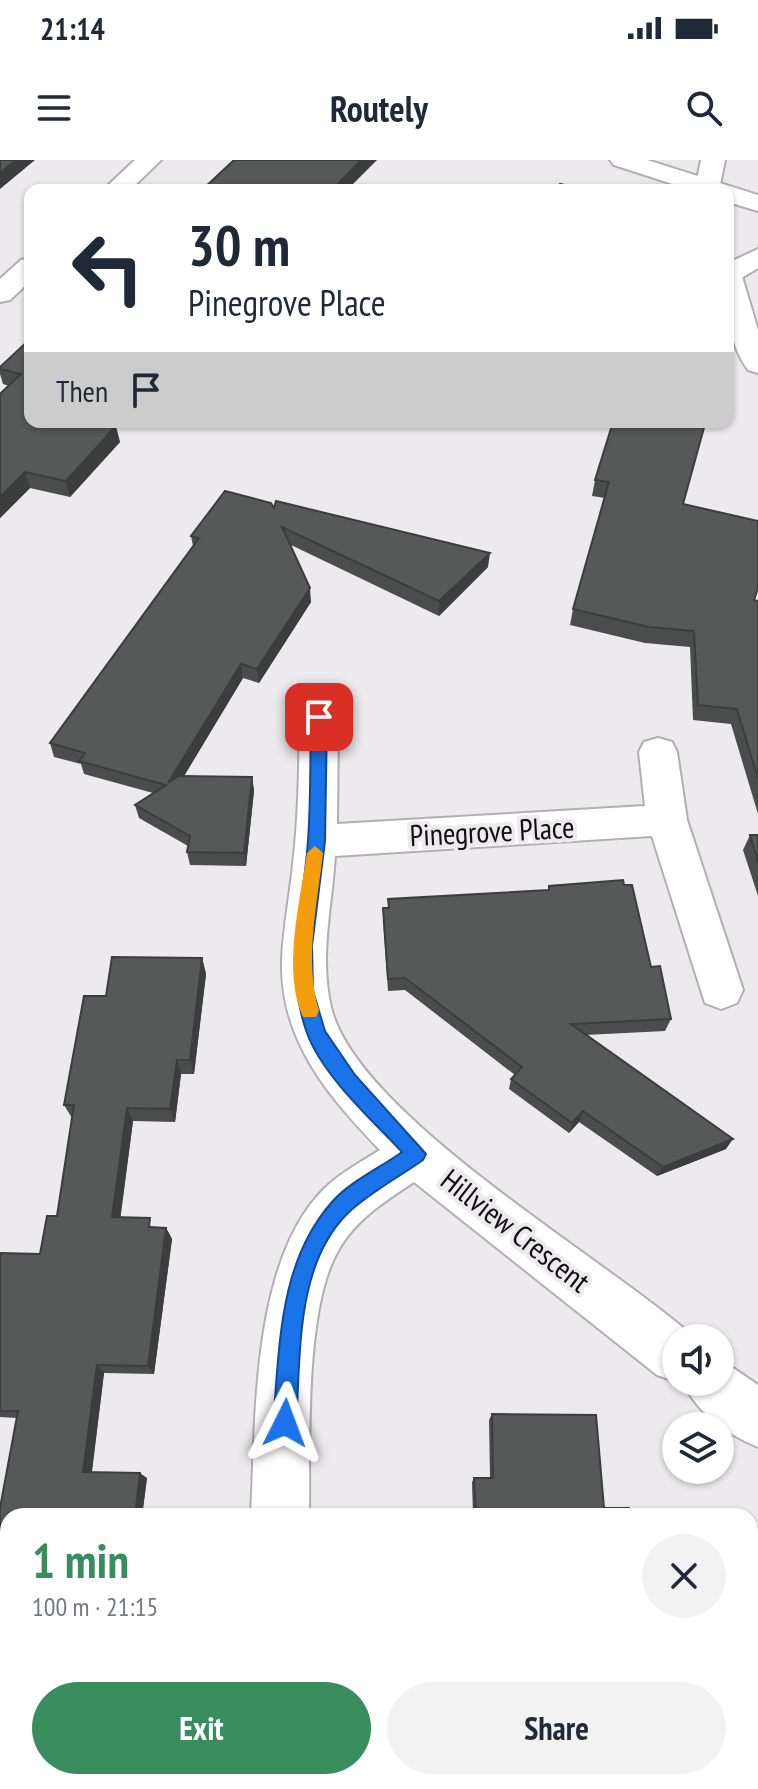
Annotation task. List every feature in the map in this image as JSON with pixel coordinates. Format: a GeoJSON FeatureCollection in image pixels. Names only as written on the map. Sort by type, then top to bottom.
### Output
{"type":"FeatureCollection","features":[{"type":"Feature","properties":{"kind":"street"},"geometry":{"type":"LineString","coordinates":[[122,184],[149,160]]}},
{"type":"Feature","properties":{"kind":"street"},"geometry":{"type":"LineString","coordinates":[[622,160],[696,184]]}},
{"type":"Feature","properties":{"kind":"street"},"geometry":{"type":"LineString","coordinates":[[713,160],[714,184]]}},
{"type":"Feature","properties":{"kind":"street"},"geometry":{"type":"LineString","coordinates":[[734,196],[758,203]]}},
{"type":"Feature","properties":{"kind":"street"},"geometry":{"type":"LineString","coordinates":[[734,271],[758,257]]}},
{"type":"Feature","properties":{"kind":"street"},"geometry":{"type":"LineString","coordinates":[[734,295],[758,364]]}},
{"type":"Feature","properties":{"kind":"street"},"geometry":{"type":"LineString","coordinates":[[319,717],[316,841],[303,946],[304,991],[316,1034],[348,1081],[416,1154]]}},
{"type":"Feature","properties":{"kind":"street"},"geometry":{"type":"LineString","coordinates":[[658,752],[667,820],[721,990]]}},
{"type":"Feature","properties":{"kind":"street","name":"Pinegrove Place"},"geometry":{"type":"LineString","coordinates":[[316,841],[667,820]]}},
{"type":"Feature","properties":{"kind":"street","name":"Hillview Crescent"},"geometry":{"type":"LineString","coordinates":[[280,1508],[288,1362],[295,1301],[313,1245],[340,1207],[416,1154],[662,1345]]}},
{"type":"Feature","properties":{"kind":"street"},"geometry":{"type":"LineString","coordinates":[[728,1396],[758,1420]]}},
{"type":"Feature","properties":{"kind":"building"},"geometry":{"type":"Polygon","coordinates":[[[0,160],[16,160],[0,173],[0,160]]]}},
{"type":"Feature","properties":{"kind":"building"},"geometry":{"type":"Polygon","coordinates":[[[234,160],[361,160],[338,184],[208,184],[234,160]]]}},
{"type":"Feature","properties":{"kind":"building"},"geometry":{"type":"Polygon","coordinates":[[[24,345],[24,428],[114,428],[66,481],[25,472],[0,497],[0,394],[21,374],[0,367],[24,345]]]}},
{"type":"Feature","properties":{"kind":"building"},"geometry":{"type":"Polygon","coordinates":[[[611,428],[704,428],[683,504],[758,521],[758,588],[754,600],[758,601],[758,779],[737,709],[698,705],[694,631],[649,627],[573,609],[609,482],[595,480],[611,428]]]}},
{"type":"Feature","properties":{"kind":"building"},"geometry":{"type":"Polygon","coordinates":[[[225,491],[271,503],[274,508],[276,501],[490,553],[439,601],[282,527],[310,588],[257,669],[241,664],[168,783],[179,776],[252,777],[244,853],[187,852],[190,836],[135,805],[166,785],[79,761],[85,753],[50,743],[199,538],[191,536],[225,491]]]}},
{"type":"Feature","properties":{"kind":"building"},"geometry":{"type":"Polygon","coordinates":[[[750,835],[758,835],[758,862],[750,835]]]}},
{"type":"Feature","properties":{"kind":"building"},"geometry":{"type":"Polygon","coordinates":[[[623,880],[624,885],[632,885],[651,967],[660,966],[671,1019],[571,1024],[733,1139],[663,1167],[583,1111],[572,1123],[511,1079],[522,1067],[405,978],[388,979],[383,908],[389,908],[388,899],[549,890],[549,886],[623,880]]]}},
{"type":"Feature","properties":{"kind":"building"},"geometry":{"type":"Polygon","coordinates":[[[112,957],[202,958],[190,1060],[177,1060],[170,1109],[127,1108],[112,1217],[150,1218],[149,1227],[166,1228],[148,1366],[97,1365],[83,1472],[140,1473],[136,1508],[0,1508],[18,1411],[0,1411],[0,1256],[1,1253],[40,1254],[47,1216],[57,1216],[74,1105],[64,1105],[84,996],[106,996],[112,957]]]}},
{"type":"Feature","properties":{"kind":"building"},"geometry":{"type":"Polygon","coordinates":[[[492,1414],[596,1415],[604,1508],[476,1508],[474,1478],[493,1478],[492,1414]]]}},
{"type":"Feature","properties":{"kind":"slow traffic"},"geometry":{"type":"LineString","coordinates":[[309,1011],[304,991],[303,946],[315,853]]}},
{"type":"Feature","properties":{"kind":"route"},"geometry":{"type":"LineString","coordinates":[[285,1423],[295,1301],[313,1245],[340,1207],[416,1154],[348,1081],[316,1034],[304,991],[303,946],[316,841],[319,717]]}}]}
